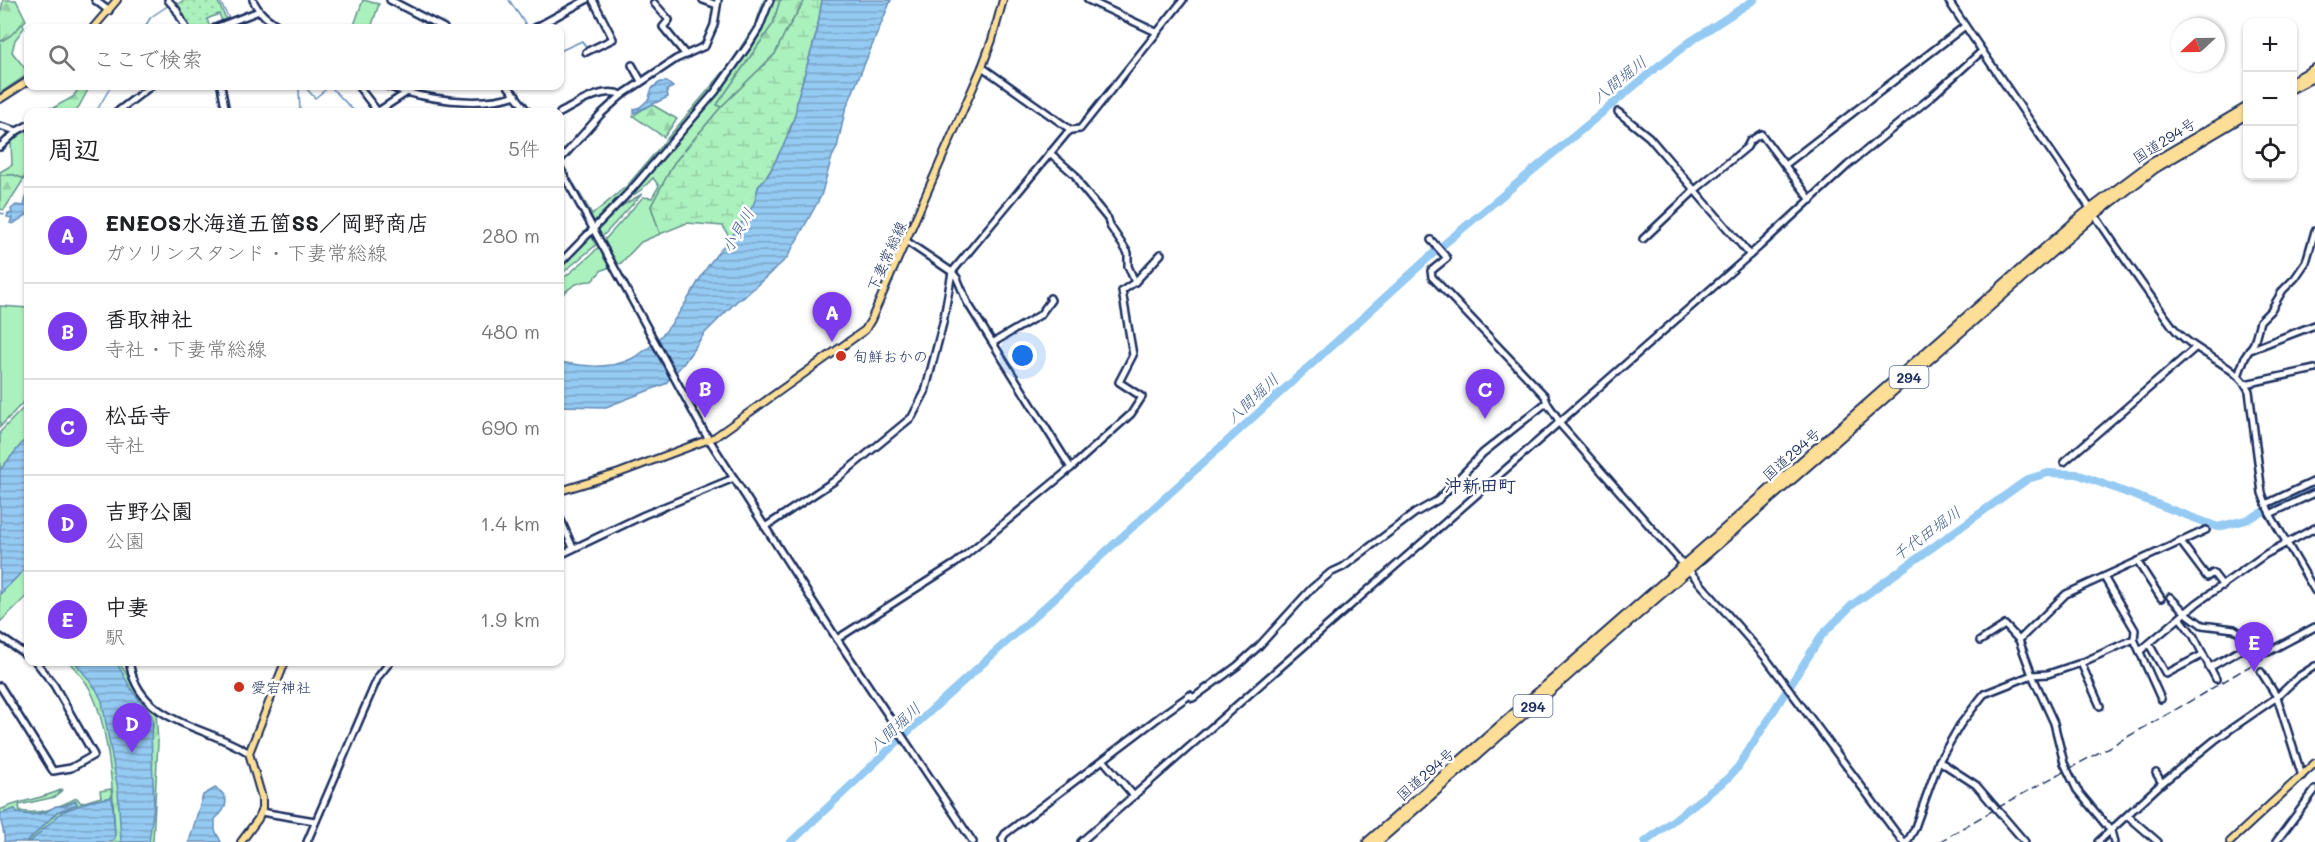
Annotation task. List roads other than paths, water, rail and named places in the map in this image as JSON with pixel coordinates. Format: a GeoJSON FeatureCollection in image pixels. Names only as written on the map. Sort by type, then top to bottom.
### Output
{"type":"FeatureCollection","features":[{"type":"Feature","properties":{"kind":"highway"},"geometry":{"type":"LineString","coordinates":[[2297,79],[2315,69]]}},
{"type":"Feature","properties":{"kind":"highway"},"geometry":{"type":"LineString","coordinates":[[2297,85],[2315,76]]}},
{"type":"Feature","properties":{"kind":"highway","name":"国道294号"},"geometry":{"type":"LineString","coordinates":[[1377,842],[2131,178],[2177,146],[2243,109]]}},
{"type":"Feature","properties":{"kind":"highway","name":"国道294号"},"geometry":{"type":"LineString","coordinates":[[2092,212],[2155,168],[2243,115]]}},
{"type":"Feature","properties":{"kind":"highway","name":"国道294号"},"geometry":{"type":"LineString","coordinates":[[1368,842],[1687,567]]}},
{"type":"Feature","properties":{"kind":"main road"},"geometry":{"type":"LineString","coordinates":[[97,24],[117,0]]}},
{"type":"Feature","properties":{"kind":"main road","name":"下妻常総線"},"geometry":{"type":"LineString","coordinates":[[564,490],[709,440],[865,330],[982,67],[1003,0]]}},
{"type":"Feature","properties":{"kind":"main road"},"geometry":{"type":"LineString","coordinates":[[0,99],[24,84]]}},
{"type":"Feature","properties":{"kind":"main road"},"geometry":{"type":"LineString","coordinates":[[241,842],[261,812],[262,798],[249,753],[283,666]]}},
{"type":"Feature","properties":{"kind":"main road"},"geometry":{"type":"LineString","coordinates":[[2230,842],[2315,763]]}},
{"type":"Feature","properties":{"kind":"street"},"geometry":{"type":"LineString","coordinates":[[95,0],[109,11]]}},
{"type":"Feature","properties":{"kind":"street"},"geometry":{"type":"LineString","coordinates":[[168,0],[184,24]]}},
{"type":"Feature","properties":{"kind":"street"},"geometry":{"type":"LineString","coordinates":[[253,0],[266,19],[275,24]]}},
{"type":"Feature","properties":{"kind":"street"},"geometry":{"type":"LineString","coordinates":[[390,0],[436,24]]}},
{"type":"Feature","properties":{"kind":"street"},"geometry":{"type":"LineString","coordinates":[[542,24],[586,0]]}},
{"type":"Feature","properties":{"kind":"street"},"geometry":{"type":"LineString","coordinates":[[586,52],[613,39],[593,0]]}},
{"type":"Feature","properties":{"kind":"street"},"geometry":{"type":"LineString","coordinates":[[564,156],[601,114],[622,95],[641,81],[702,48],[707,43],[714,25],[718,3],[703,0]]}},
{"type":"Feature","properties":{"kind":"street"},"geometry":{"type":"LineString","coordinates":[[564,259],[632,189],[728,76],[759,28],[770,0]]}},
{"type":"Feature","properties":{"kind":"street"},"geometry":{"type":"LineString","coordinates":[[1088,0],[1156,32]]}},
{"type":"Feature","properties":{"kind":"street"},"geometry":{"type":"LineString","coordinates":[[765,527],[834,481],[912,417],[925,392],[943,323],[952,272],[1050,153],[1071,130],[1080,129],[1183,0]]}},
{"type":"Feature","properties":{"kind":"street"},"geometry":{"type":"LineString","coordinates":[[1948,0],[2092,212],[2175,329],[2195,348],[2238,376],[2245,384],[2248,391],[2262,493],[2270,514],[2315,591]]}},
{"type":"Feature","properties":{"kind":"street"},"geometry":{"type":"LineString","coordinates":[[654,3],[669,20],[663,27],[686,55]]}},
{"type":"Feature","properties":{"kind":"street"},"geometry":{"type":"LineString","coordinates":[[225,24],[259,11]]}},
{"type":"Feature","properties":{"kind":"street"},"geometry":{"type":"LineString","coordinates":[[1785,165],[1965,26]]}},
{"type":"Feature","properties":{"kind":"street"},"geometry":{"type":"LineString","coordinates":[[1081,842],[1750,255],[1848,165],[1982,51]]}},
{"type":"Feature","properties":{"kind":"street"},"geometry":{"type":"LineString","coordinates":[[632,64],[641,81]]}},
{"type":"Feature","properties":{"kind":"street"},"geometry":{"type":"LineString","coordinates":[[982,67],[1071,130]]}},
{"type":"Feature","properties":{"kind":"street"},"geometry":{"type":"LineString","coordinates":[[122,108],[146,90]]}},
{"type":"Feature","properties":{"kind":"street"},"geometry":{"type":"LineString","coordinates":[[222,90],[225,108]]}},
{"type":"Feature","properties":{"kind":"street"},"geometry":{"type":"LineString","coordinates":[[361,90],[375,108]]}},
{"type":"Feature","properties":{"kind":"street"},"geometry":{"type":"LineString","coordinates":[[398,90],[406,93],[483,102],[516,95]]}},
{"type":"Feature","properties":{"kind":"street"},"geometry":{"type":"LineString","coordinates":[[512,90],[525,108]]}},
{"type":"Feature","properties":{"kind":"street"},"geometry":{"type":"LineString","coordinates":[[564,111],[600,94],[615,92],[622,95]]}},
{"type":"Feature","properties":{"kind":"street"},"geometry":{"type":"LineString","coordinates":[[384,108],[406,93]]}},
{"type":"Feature","properties":{"kind":"street"},"geometry":{"type":"LineString","coordinates":[[1618,112],[1649,137],[1750,255]]}},
{"type":"Feature","properties":{"kind":"street"},"geometry":{"type":"LineString","coordinates":[[0,126],[17,131]]}},
{"type":"Feature","properties":{"kind":"street"},"geometry":{"type":"LineString","coordinates":[[0,147],[24,127]]}},
{"type":"Feature","properties":{"kind":"street"},"geometry":{"type":"LineString","coordinates":[[1643,238],[1695,190],[1747,147],[1750,141],[1761,135],[1811,200]]}},
{"type":"Feature","properties":{"kind":"street"},"geometry":{"type":"LineString","coordinates":[[1050,153],[1075,175],[1081,186],[1108,219],[1128,253],[1128,266],[1135,282]]}},
{"type":"Feature","properties":{"kind":"street"},"geometry":{"type":"LineString","coordinates":[[564,176],[709,440],[837,639],[973,842]]}},
{"type":"Feature","properties":{"kind":"street"},"geometry":{"type":"LineString","coordinates":[[2238,376],[2250,350],[2259,321],[2271,310],[2283,290],[2306,262],[2315,231]]}},
{"type":"Feature","properties":{"kind":"street"},"geometry":{"type":"LineString","coordinates":[[1431,240],[1447,258],[1431,271],[1432,276],[1545,396],[1546,403],[1558,416],[1559,423],[1765,657],[1905,842],[1914,830],[1939,761],[1960,725],[1984,694],[2032,675],[2048,674],[2081,663],[2134,639]]}},
{"type":"Feature","properties":{"kind":"street"},"geometry":{"type":"LineString","coordinates":[[906,241],[952,272],[957,278],[967,302],[994,342],[1030,406],[1071,468]]}},
{"type":"Feature","properties":{"kind":"street"},"geometry":{"type":"LineString","coordinates":[[837,639],[956,563],[1071,468],[1131,414],[1142,397],[1119,382],[1133,355],[1122,291],[1135,282],[1161,254]]}},
{"type":"Feature","properties":{"kind":"street"},"geometry":{"type":"LineString","coordinates":[[994,342],[1040,315],[1051,300],[1050,298]]}},
{"type":"Feature","properties":{"kind":"street"},"geometry":{"type":"LineString","coordinates":[[2250,350],[2315,325]]}},
{"type":"Feature","properties":{"kind":"street"},"geometry":{"type":"LineString","coordinates":[[2064,462],[2195,348]]}},
{"type":"Feature","properties":{"kind":"street"},"geometry":{"type":"LineString","coordinates":[[2245,384],[2315,369]]}},
{"type":"Feature","properties":{"kind":"street"},"geometry":{"type":"LineString","coordinates":[[1003,842],[1005,834],[1181,701],[1190,695],[1193,698],[1238,666],[1311,589],[1415,513],[1438,500],[1483,453],[1546,403]]}},
{"type":"Feature","properties":{"kind":"street"},"geometry":{"type":"LineString","coordinates":[[564,553],[644,515],[734,478]]}},
{"type":"Feature","properties":{"kind":"street"},"geometry":{"type":"LineString","coordinates":[[2266,504],[2315,481]]}},
{"type":"Feature","properties":{"kind":"street"},"geometry":{"type":"LineString","coordinates":[[2270,514],[2315,493]]}},
{"type":"Feature","properties":{"kind":"street"},"geometry":{"type":"LineString","coordinates":[[564,527],[573,548]]}},
{"type":"Feature","properties":{"kind":"street"},"geometry":{"type":"LineString","coordinates":[[2140,651],[2197,603],[2266,554],[2315,528]]}},
{"type":"Feature","properties":{"kind":"street"},"geometry":{"type":"LineString","coordinates":[[2019,640],[2066,594],[2206,531]]}},
{"type":"Feature","properties":{"kind":"street"},"geometry":{"type":"LineString","coordinates":[[2181,541],[2207,577],[2213,573],[2223,586]]}},
{"type":"Feature","properties":{"kind":"street"},"geometry":{"type":"LineString","coordinates":[[2138,561],[2161,598]]}},
{"type":"Feature","properties":{"kind":"street"},"geometry":{"type":"LineString","coordinates":[[2104,577],[2135,630],[2134,639],[2161,699]]}},
{"type":"Feature","properties":{"kind":"street"},"geometry":{"type":"LineString","coordinates":[[2170,597],[2186,613],[2202,624],[2234,629],[2268,652],[2315,627]]}},
{"type":"Feature","properties":{"kind":"street"},"geometry":{"type":"LineString","coordinates":[[2180,618],[2193,635],[2216,679]]}},
{"type":"Feature","properties":{"kind":"street"},"geometry":{"type":"LineString","coordinates":[[1980,641],[2005,625],[2019,640],[2054,723],[2064,763],[2077,790],[2111,831],[2114,842]]}},
{"type":"Feature","properties":{"kind":"street"},"geometry":{"type":"LineString","coordinates":[[0,637],[24,653]]}},
{"type":"Feature","properties":{"kind":"street"},"geometry":{"type":"LineString","coordinates":[[2209,668],[2254,642]]}},
{"type":"Feature","properties":{"kind":"street"},"geometry":{"type":"LineString","coordinates":[[2149,644],[2166,674],[2202,655]]}},
{"type":"Feature","properties":{"kind":"street"},"geometry":{"type":"LineString","coordinates":[[2081,663],[2100,706]]}},
{"type":"Feature","properties":{"kind":"street"},"geometry":{"type":"LineString","coordinates":[[0,686],[53,771],[71,768],[94,755],[54,685],[39,666]]}},
{"type":"Feature","properties":{"kind":"street"},"geometry":{"type":"LineString","coordinates":[[130,666],[141,692],[161,713],[232,741],[249,753]]}},
{"type":"Feature","properties":{"kind":"street"},"geometry":{"type":"LineString","coordinates":[[307,842],[378,676],[387,666]]}},
{"type":"Feature","properties":{"kind":"street"},"geometry":{"type":"LineString","coordinates":[[2098,842],[2162,783],[2215,740],[2277,697],[2298,677],[2315,666]]}},
{"type":"Feature","properties":{"kind":"street"},"geometry":{"type":"LineString","coordinates":[[2261,672],[2277,697],[2302,776]]}},
{"type":"Feature","properties":{"kind":"street"},"geometry":{"type":"LineString","coordinates":[[1104,760],[1134,796]]}},
{"type":"Feature","properties":{"kind":"street"},"geometry":{"type":"LineString","coordinates":[[1939,761],[1976,785],[2025,842]]}},
{"type":"Feature","properties":{"kind":"street"},"geometry":{"type":"LineString","coordinates":[[2156,773],[2162,783]]}},
{"type":"Feature","properties":{"kind":"street"},"geometry":{"type":"LineString","coordinates":[[2276,842],[2315,790]]}},
{"type":"Feature","properties":{"kind":"street"},"geometry":{"type":"LineString","coordinates":[[261,812],[315,820]]}},
{"type":"Feature","properties":{"kind":"street"},"geometry":{"type":"LineString","coordinates":[[2128,816],[2158,842]]}},
{"type":"Feature","properties":{"kind":"water","name":"小貝川"},"geometry":{"type":"Polygon","coordinates":[[[822,0],[891,0],[845,111],[837,148],[832,157],[821,196],[787,258],[738,300],[704,334],[684,363],[665,384],[606,407],[564,406],[564,363],[587,366],[614,365],[645,351],[676,318],[708,266],[744,220],[755,201],[759,186],[770,172],[791,128],[817,31],[822,0]]]}},
{"type":"Feature","properties":{"kind":"water"},"geometry":{"type":"Polygon","coordinates":[[[661,82],[667,82],[673,87],[667,90],[668,97],[634,113],[634,109],[649,99],[652,89],[661,82]]]}},
{"type":"Feature","properties":{"kind":"water"},"geometry":{"type":"Polygon","coordinates":[[[16,205],[24,206],[24,217],[13,224],[10,223],[12,218],[7,217],[8,213],[12,214],[11,209],[16,205]]]}},
{"type":"Feature","properties":{"kind":"water"},"geometry":{"type":"Polygon","coordinates":[[[24,441],[24,570],[0,594],[0,470],[24,441]]]}},
{"type":"Feature","properties":{"kind":"water"},"geometry":{"type":"Polygon","coordinates":[[[78,666],[118,666],[153,721],[151,734],[154,805],[149,842],[121,842],[118,790],[102,701],[96,689],[78,666]]]}},
{"type":"Feature","properties":{"kind":"water"},"geometry":{"type":"Polygon","coordinates":[[[215,788],[226,799],[225,807],[215,819],[215,830],[221,842],[189,842],[203,795],[215,788]]]}},
{"type":"Feature","properties":{"kind":"water"},"geometry":{"type":"Polygon","coordinates":[[[112,797],[115,838],[110,842],[30,842],[62,812],[88,802],[112,797]]]}},
{"type":"Feature","properties":{"kind":"water"},"geometry":{"type":"Polygon","coordinates":[[[76,801],[77,804],[57,812],[27,842],[4,842],[0,814],[15,809],[17,813],[31,815],[44,813],[56,806],[64,806],[76,801]]]}},
{"type":"Feature","properties":{"kind":"waterway"},"geometry":{"type":"LineString","coordinates":[[219,0],[230,20]]}},
{"type":"Feature","properties":{"kind":"waterway"},"geometry":{"type":"LineString","coordinates":[[509,0],[525,24]]}},
{"type":"Feature","properties":{"kind":"waterway","name":"八間堀川"},"geometry":{"type":"LineString","coordinates":[[791,842],[914,726],[1437,250],[1657,67],[1691,41],[1754,0]]}},
{"type":"Feature","properties":{"kind":"waterway"},"geometry":{"type":"LineString","coordinates":[[147,24],[151,17],[169,5]]}},
{"type":"Feature","properties":{"kind":"waterway"},"geometry":{"type":"LineString","coordinates":[[234,18],[254,9]]}},
{"type":"Feature","properties":{"kind":"waterway"},"geometry":{"type":"LineString","coordinates":[[564,49],[582,41],[587,49]]}},
{"type":"Feature","properties":{"kind":"waterway"},"geometry":{"type":"LineString","coordinates":[[98,108],[109,90]]}},
{"type":"Feature","properties":{"kind":"waterway"},"geometry":{"type":"LineString","coordinates":[[299,90],[300,108]]}},
{"type":"Feature","properties":{"kind":"waterway"},"geometry":{"type":"LineString","coordinates":[[308,90],[315,98],[325,90]]}},
{"type":"Feature","properties":{"kind":"waterway"},"geometry":{"type":"LineString","coordinates":[[334,90],[351,108]]}},
{"type":"Feature","properties":{"kind":"waterway"},"geometry":{"type":"LineString","coordinates":[[0,213],[4,214]]}},
{"type":"Feature","properties":{"kind":"waterway","name":"千代田堀川"},"geometry":{"type":"LineString","coordinates":[[1645,842],[1727,779],[1738,767],[1822,635],[1852,605],[2028,479],[2048,473],[2077,474],[2218,527],[2246,520],[2315,487]]}},
{"type":"Feature","properties":{"kind":"railway"},"geometry":{"type":"LineString","coordinates":[[1939,842],[2315,632]]}},
{"type":"Feature","properties":{"kind":"place","name":"ENEOS水海道五箇SS／岡野商店"},"geometry":{"type":"Point","coordinates":[832,342]}},
{"type":"Feature","properties":{"kind":"place","name":"旬鮮おかの"},"geometry":{"type":"Point","coordinates":[841,356]}},
{"type":"Feature","properties":{"kind":"place","name":"香取神社"},"geometry":{"type":"Point","coordinates":[705,418]}},
{"type":"Feature","properties":{"kind":"place","name":"松岳寺"},"geometry":{"type":"Point","coordinates":[1485,419]}},
{"type":"Feature","properties":{"kind":"place","name":"中妻"},"geometry":{"type":"Point","coordinates":[2254,672]}},
{"type":"Feature","properties":{"kind":"place","name":"愛宕神社"},"geometry":{"type":"Point","coordinates":[239,687]}},
{"type":"Feature","properties":{"kind":"place","name":"吉野公園"},"geometry":{"type":"Point","coordinates":[132,753]}},
{"type":"Feature","properties":{"kind":"district","name":"沖新田町"},"geometry":{"type":"Point","coordinates":[1480,485]}}]}
